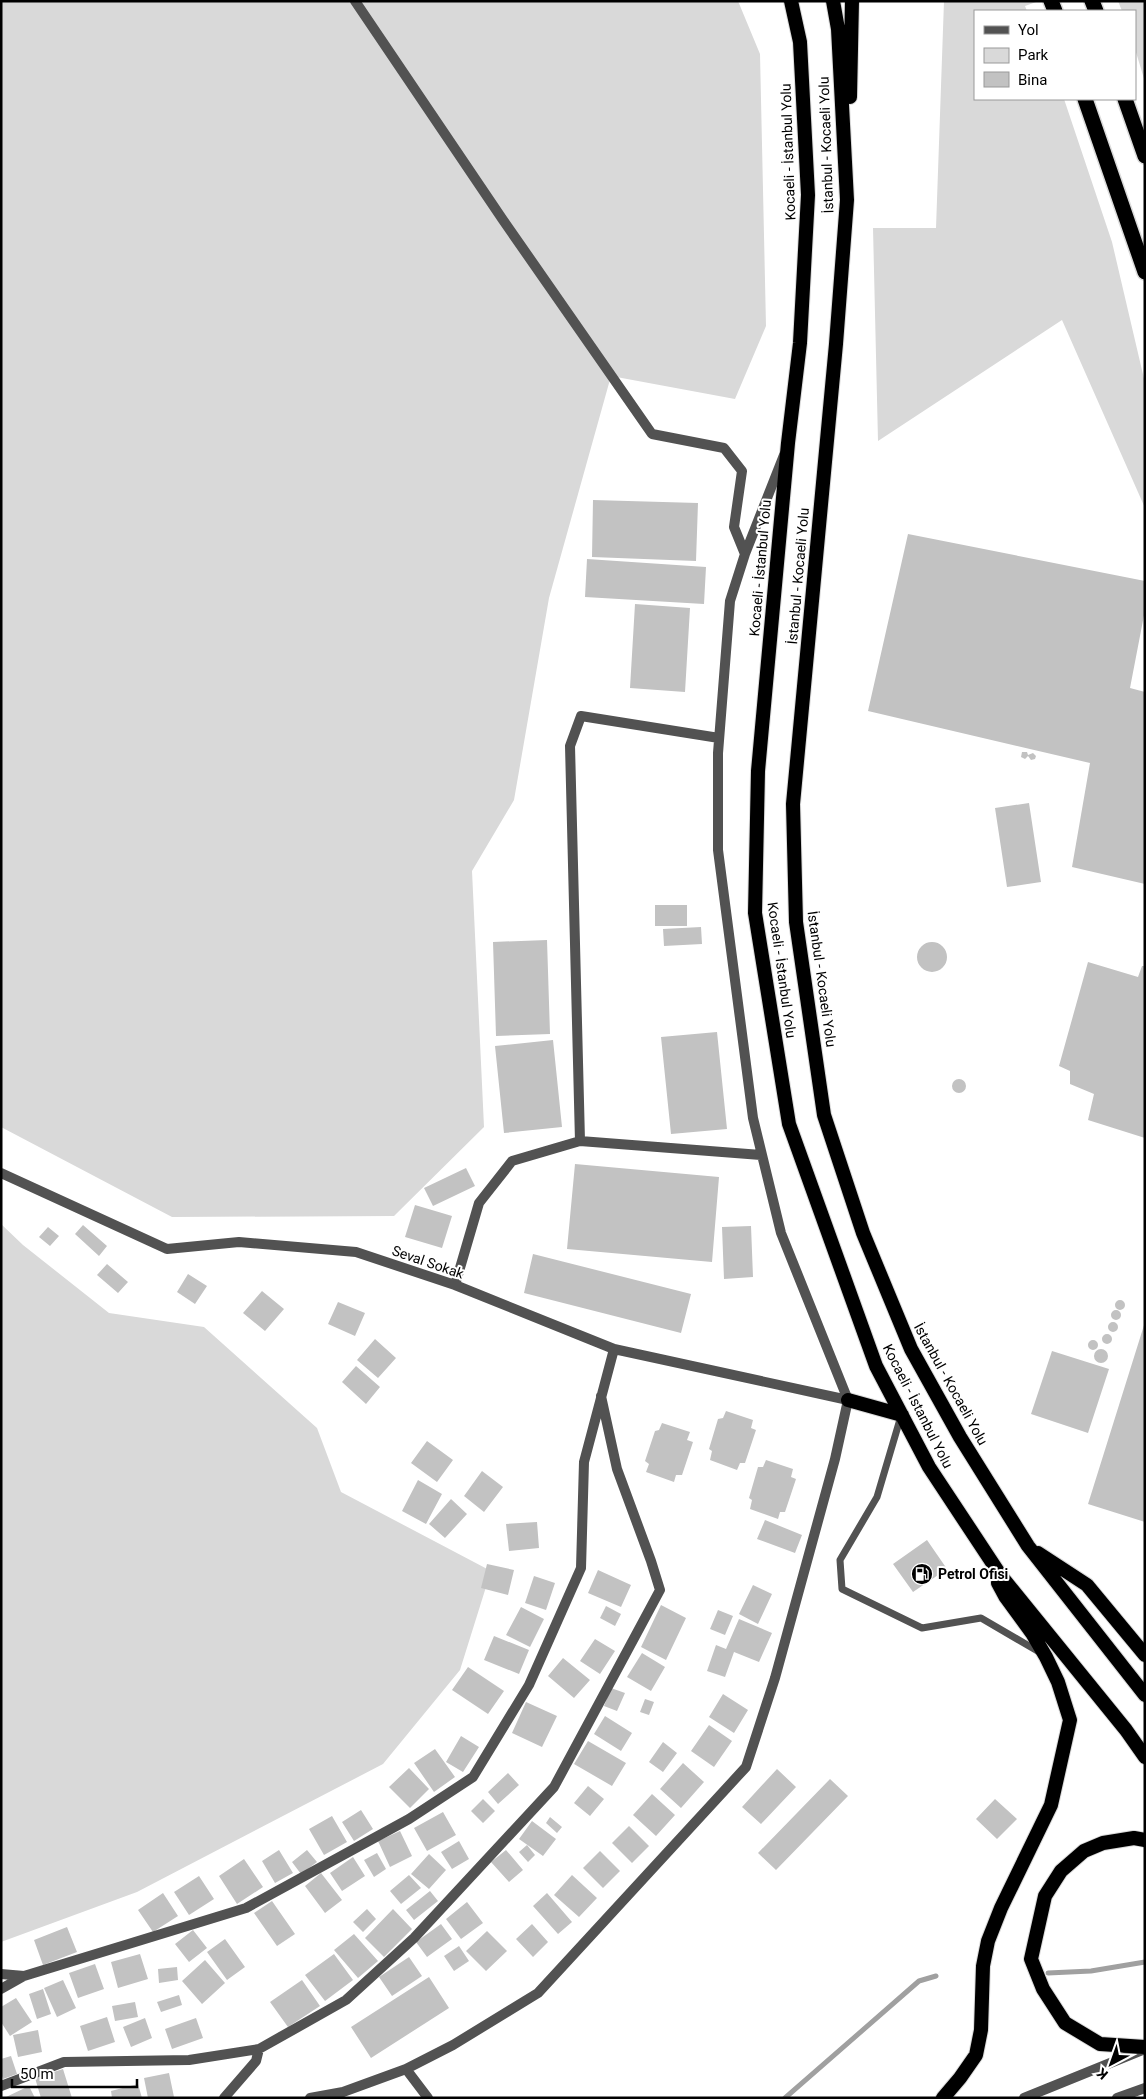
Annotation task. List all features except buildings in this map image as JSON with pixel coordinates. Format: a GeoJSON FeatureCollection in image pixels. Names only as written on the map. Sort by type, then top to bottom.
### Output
{"type":"FeatureCollection","features":[{"type":"Feature","properties":{"kind":"highway","name":"Kocaeli - İstanbul Yolu"},"geometry":{"type":"LineString","coordinates":[[791,1],[800,42],[808,195],[800,343],[788,443],[758,770],[755,913],[789,1124],[876,1366],[929,1467],[1000,1576],[1126,1730],[1145,1757]]}},
{"type":"Feature","properties":{"kind":"highway","name":"İstanbul - Kocaeli Yolu"},"geometry":{"type":"LineString","coordinates":[[833,1],[838,29],[847,200],[836,344],[793,804],[796,922],[824,1115],[863,1233],[911,1349],[960,1437],[1028,1546],[1145,1695]]}},
{"type":"Feature","properties":{"kind":"highway"},"geometry":{"type":"LineString","coordinates":[[847,200],[852,1]]}},
{"type":"Feature","properties":{"kind":"highway"},"geometry":{"type":"LineString","coordinates":[[1085,100],[1145,272]]}},
{"type":"Feature","properties":{"kind":"highway"},"geometry":{"type":"LineString","coordinates":[[1125,100],[1145,156]]}},
{"type":"Feature","properties":{"kind":"highway"},"geometry":{"type":"LineString","coordinates":[[848,1400],[902,1415]]}},
{"type":"Feature","properties":{"kind":"highway"},"geometry":{"type":"LineString","coordinates":[[943,2098],[976,2055],[981,2030],[983,1966],[988,1942],[1001,1908],[1051,1805],[1070,1720],[1058,1682],[1046,1657],[1032,1633],[1005,1596],[980,1544]]}},
{"type":"Feature","properties":{"kind":"highway"},"geometry":{"type":"LineString","coordinates":[[1028,1546],[1087,1585],[1145,1655]]}},
{"type":"Feature","properties":{"kind":"highway"},"geometry":{"type":"LineString","coordinates":[[1145,1840],[1134,1838],[1103,1843],[1084,1851],[1060,1871],[1045,1896],[1032,1959],[1043,1989],[1066,2023],[1100,2044],[1145,2048]]}},
{"type":"Feature","properties":{"kind":"street"},"geometry":{"type":"LineString","coordinates":[[355,1],[502,220],[652,434],[724,448],[742,472],[734,527],[745,554]]}},
{"type":"Feature","properties":{"kind":"street"},"geometry":{"type":"LineString","coordinates":[[328,2098],[406,2069],[453,2045],[538,1993],[746,1766],[776,1678],[835,1460],[848,1400],[780,1233],[752,1118],[718,850],[719,738],[730,600],[745,554],[788,443]]}},
{"type":"Feature","properties":{"kind":"street"},"geometry":{"type":"LineString","coordinates":[[580,1141],[570,746],[581,716],[719,738]]}},
{"type":"Feature","properties":{"kind":"street"},"geometry":{"type":"LineString","coordinates":[[455,1285],[479,1203],[512,1162],[580,1141],[762,1155]]}},
{"type":"Feature","properties":{"kind":"street","name":"Seval Sokak"},"geometry":{"type":"LineString","coordinates":[[1,1173],[167,1250],[239,1242],[356,1252],[455,1285],[614,1349],[848,1400]]}},
{"type":"Feature","properties":{"kind":"street"},"geometry":{"type":"LineString","coordinates":[[1,1989],[24,1976],[246,1908],[409,1819],[473,1778],[529,1685],[581,1568],[584,1462],[614,1349]]}},
{"type":"Feature","properties":{"kind":"street"},"geometry":{"type":"LineString","coordinates":[[1,2086],[64,2062],[189,2060],[258,2048],[346,2000],[414,1938],[554,1787],[660,1590],[617,1469],[601,1396]]}},
{"type":"Feature","properties":{"kind":"street"},"geometry":{"type":"LineString","coordinates":[[1,1974],[24,1976]]}},
{"type":"Feature","properties":{"kind":"street"},"geometry":{"type":"LineString","coordinates":[[224,2098],[256,2061],[258,2048]]}},
{"type":"Feature","properties":{"kind":"street"},"geometry":{"type":"LineString","coordinates":[[1024,2098],[1145,2048]]}},
{"type":"Feature","properties":{"kind":"street"},"geometry":{"type":"LineString","coordinates":[[406,2069],[428,2098]]}},
{"type":"Feature","properties":{"kind":"street"},"geometry":{"type":"LineString","coordinates":[[1117,2098],[1145,2088]]}},
{"type":"Feature","properties":{"kind":"street"},"geometry":{"type":"LineString","coordinates":[[310,2098],[343,2092]]}},
{"type":"Feature","properties":{"kind":"lane"},"geometry":{"type":"LineString","coordinates":[[902,1415],[877,1497],[840,1560],[842,1589],[922,1628],[981,1618],[1046,1657]]}},
{"type":"Feature","properties":{"kind":"green space"},"geometry":{"type":"Polygon","coordinates":[[[1,1],[738,1],[760,54],[766,326],[735,399],[611,376],[549,598],[514,800],[472,871],[484,1127],[394,1216],[172,1217],[1,1127],[1,1]]]}},
{"type":"Feature","properties":{"kind":"green space"},"geometry":{"type":"Polygon","coordinates":[[[944,1],[1039,1],[1025,6],[1027,10],[974,10],[974,100],[1064,100],[1112,242],[1145,383],[1145,508],[1062,320],[878,441],[873,228],[936,228],[944,1]]]}},
{"type":"Feature","properties":{"kind":"green space"},"geometry":{"type":"Polygon","coordinates":[[[1118,1],[1145,1],[1145,82],[1136,52],[1136,10],[1122,10],[1118,1]]]}},
{"type":"Feature","properties":{"kind":"green space"},"geometry":{"type":"Polygon","coordinates":[[[1,1224],[23,1245],[109,1313],[204,1327],[317,1428],[341,1492],[491,1571],[460,1670],[383,1764],[137,1892],[1,1942],[1,1224]]]}},
{"type":"Feature","properties":{"kind":"waterway"},"geometry":{"type":"LineString","coordinates":[[1048,1973],[1091,1971],[1145,1962]]}},
{"type":"Feature","properties":{"kind":"waterway"},"geometry":{"type":"LineString","coordinates":[[785,2098],[919,1981],[936,1976]]}},
{"type":"Feature","properties":{"kind":"place","name":"Petrol Ofisi"},"geometry":{"type":"Point","coordinates":[922,1574]}}]}
